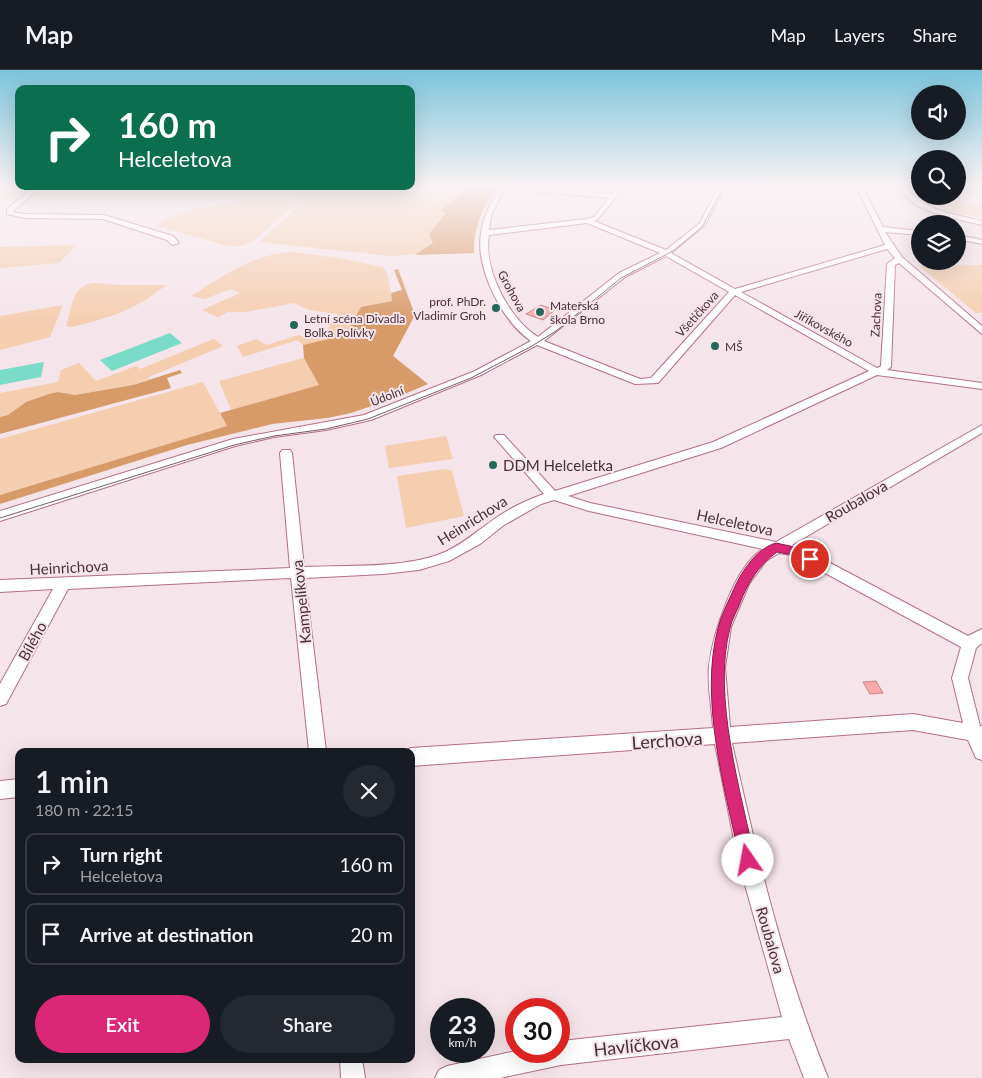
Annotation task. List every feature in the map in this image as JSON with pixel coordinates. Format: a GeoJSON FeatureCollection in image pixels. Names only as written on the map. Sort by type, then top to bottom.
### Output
{"type":"FeatureCollection","features":[{"type":"Feature","properties":{"kind":"street"},"geometry":{"type":"LineString","coordinates":[[154,233],[170,238],[175,243]]}},
{"type":"Feature","properties":{"kind":"street","name":"Grohova"},"geometry":{"type":"LineString","coordinates":[[484,233],[483,247],[488,274],[499,297],[522,331],[537,341]]}},
{"type":"Feature","properties":{"kind":"street","name":"Jiříkovského"},"geometry":{"type":"LineString","coordinates":[[619,233],[659,249],[877,372],[982,386]]}},
{"type":"Feature","properties":{"kind":"street","name":"Údolní"},"geometry":{"type":"LineString","coordinates":[[0,516],[233,443],[274,434],[326,428],[367,418],[478,373],[537,341],[622,275],[667,254],[692,233]]}},
{"type":"Feature","properties":{"kind":"street"},"geometry":{"type":"LineString","coordinates":[[883,233],[889,246],[900,259],[982,331]]}},
{"type":"Feature","properties":{"kind":"street"},"geometry":{"type":"LineString","coordinates":[[966,239],[982,242]]}},
{"type":"Feature","properties":{"kind":"street","name":"Všetičkova"},"geometry":{"type":"LineString","coordinates":[[537,341],[640,382],[654,380],[734,292],[889,246]]}},
{"type":"Feature","properties":{"kind":"street","name":"Zachova"},"geometry":{"type":"LineString","coordinates":[[877,372],[886,368],[891,264],[900,259]]}},
{"type":"Feature","properties":{"kind":"street","name":"Heinrichova"},"geometry":{"type":"LineString","coordinates":[[0,586],[383,570],[428,563],[462,550],[513,513],[552,495],[717,445],[877,372]]}},
{"type":"Feature","properties":{"kind":"street","name":"Roubalova"},"geometry":{"type":"LineString","coordinates":[[816,1078],[796,1027],[748,860],[722,737],[717,667],[724,627],[743,582],[761,557],[982,428]]}},
{"type":"Feature","properties":{"kind":"street","name":"Helceletova"},"geometry":{"type":"LineString","coordinates":[[500,438],[552,495],[588,507],[795,551],[976,639]]}},
{"type":"Feature","properties":{"kind":"street","name":"Kampelíkova"},"geometry":{"type":"LineString","coordinates":[[286,453],[318,748]]}},
{"type":"Feature","properties":{"kind":"street","name":"Bílého"},"geometry":{"type":"LineString","coordinates":[[0,699],[64,583]]}},
{"type":"Feature","properties":{"kind":"street"},"geometry":{"type":"LineString","coordinates":[[976,639],[960,678],[982,752]]}},
{"type":"Feature","properties":{"kind":"street","name":"Lerchova"},"geometry":{"type":"LineString","coordinates":[[415,757],[722,737],[913,722],[977,732]]}},
{"type":"Feature","properties":{"kind":"street"},"geometry":{"type":"LineString","coordinates":[[0,790],[15,788]]}},
{"type":"Feature","properties":{"kind":"street","name":"Havlíčkova"},"geometry":{"type":"LineString","coordinates":[[448,1078],[560,1053],[796,1027]]}},
{"type":"Feature","properties":{"kind":"street"},"geometry":{"type":"LineString","coordinates":[[351,1063],[353,1078]]}},
{"type":"Feature","properties":{"kind":"shaded area"},"geometry":{"type":"Polygon","coordinates":[[[182,233],[262,233],[250,243],[228,246],[182,233]]]}},
{"type":"Feature","properties":{"kind":"shaded area"},"geometry":{"type":"Polygon","coordinates":[[[269,233],[436,233],[433,243],[416,254],[391,256],[259,242],[269,233]]]}},
{"type":"Feature","properties":{"kind":"shaded area"},"geometry":{"type":"Polygon","coordinates":[[[475,233],[474,253],[417,255],[433,243],[429,234],[475,233]]]}},
{"type":"Feature","properties":{"kind":"shaded area"},"geometry":{"type":"Polygon","coordinates":[[[77,245],[59,263],[0,268],[0,247],[77,245]]]}},
{"type":"Feature","properties":{"kind":"shaded area"},"geometry":{"type":"Polygon","coordinates":[[[293,252],[339,258],[383,267],[387,272],[392,301],[361,307],[345,335],[303,345],[298,340],[243,357],[237,346],[256,339],[267,345],[299,335],[309,339],[326,332],[338,314],[309,310],[294,303],[246,312],[228,312],[218,317],[202,310],[240,293],[231,289],[205,299],[191,296],[252,261],[265,256],[293,252]]]}},
{"type":"Feature","properties":{"kind":"shaded area"},"geometry":{"type":"Polygon","coordinates":[[[966,265],[982,265],[982,313],[976,313],[924,270],[966,270],[966,265]]]}},
{"type":"Feature","properties":{"kind":"shaded area"},"geometry":{"type":"Polygon","coordinates":[[[398,269],[415,315],[393,356],[428,384],[351,413],[327,418],[272,424],[187,445],[0,504],[0,495],[227,426],[220,413],[319,385],[304,358],[303,345],[345,335],[361,307],[392,301],[391,293],[402,290],[394,270],[398,269]]]}},
{"type":"Feature","properties":{"kind":"shaded area"},"geometry":{"type":"Polygon","coordinates":[[[88,284],[166,285],[143,301],[121,312],[71,327],[66,326],[74,297],[78,291],[88,284]]]}},
{"type":"Feature","properties":{"kind":"shaded area"},"geometry":{"type":"Polygon","coordinates":[[[63,305],[50,337],[0,350],[0,316],[63,305]]]}},
{"type":"Feature","properties":{"kind":"shaded area"},"geometry":{"type":"Polygon","coordinates":[[[170,333],[182,343],[112,371],[100,360],[170,333]]]}},
{"type":"Feature","properties":{"kind":"shaded area"},"geometry":{"type":"Polygon","coordinates":[[[214,339],[223,346],[133,385],[75,395],[58,392],[26,402],[8,415],[0,417],[0,393],[58,382],[61,370],[79,363],[96,381],[136,366],[140,369],[214,339]]]}},
{"type":"Feature","properties":{"kind":"shaded area"},"geometry":{"type":"Polygon","coordinates":[[[304,358],[320,385],[231,410],[219,381],[304,358]]]}},
{"type":"Feature","properties":{"kind":"shaded area"},"geometry":{"type":"Polygon","coordinates":[[[44,362],[41,377],[0,385],[0,370],[44,362]]]}},
{"type":"Feature","properties":{"kind":"shaded area"},"geometry":{"type":"Polygon","coordinates":[[[180,370],[182,373],[167,378],[171,388],[0,434],[0,417],[8,415],[26,402],[58,392],[75,395],[133,385],[180,370]]]}},
{"type":"Feature","properties":{"kind":"shaded area"},"geometry":{"type":"Polygon","coordinates":[[[203,382],[227,426],[0,495],[0,439],[203,382]]]}},
{"type":"Feature","properties":{"kind":"shaded area"},"geometry":{"type":"Polygon","coordinates":[[[446,436],[453,459],[389,468],[385,446],[446,436]]]}},
{"type":"Feature","properties":{"kind":"shaded area"},"geometry":{"type":"Polygon","coordinates":[[[445,469],[452,471],[464,516],[406,528],[397,476],[445,469]]]}},
{"type":"Feature","properties":{"kind":"building","name":"Mateřská škola Brno"},"geometry":{"type":"Polygon","coordinates":[[[541,305],[555,310],[543,320],[526,314],[541,305]]]}},
{"type":"Feature","properties":{"kind":"building"},"geometry":{"type":"Polygon","coordinates":[[[876,681],[883,693],[870,694],[863,682],[876,681]]]}},
{"type":"Feature","properties":{"kind":"tram line"},"geometry":{"type":"LineString","coordinates":[[0,518],[234,445],[274,436],[326,429],[368,419],[471,378],[532,346],[556,331],[621,278],[673,251],[695,233]]}},
{"type":"Feature","properties":{"kind":"place","name":"prof. PhDr. Vladimír Groh"},"geometry":{"type":"Point","coordinates":[496,308]}},
{"type":"Feature","properties":{"kind":"place","name":"Mateřská škola Brno"},"geometry":{"type":"Point","coordinates":[540,312]}},
{"type":"Feature","properties":{"kind":"place","name":"Letní scéna Divadla Bolka Polívky"},"geometry":{"type":"Point","coordinates":[294,325]}},
{"type":"Feature","properties":{"kind":"place","name":"MŠ"},"geometry":{"type":"Point","coordinates":[715,346]}},
{"type":"Feature","properties":{"kind":"place","name":"DDM Helceletka"},"geometry":{"type":"Point","coordinates":[493,465]}},
{"type":"Feature","properties":{"kind":"route"},"geometry":{"type":"LineString","coordinates":[[748,860],[722,737],[717,667],[724,627],[743,582],[761,557],[776,547],[795,551],[810,559]]}}]}
